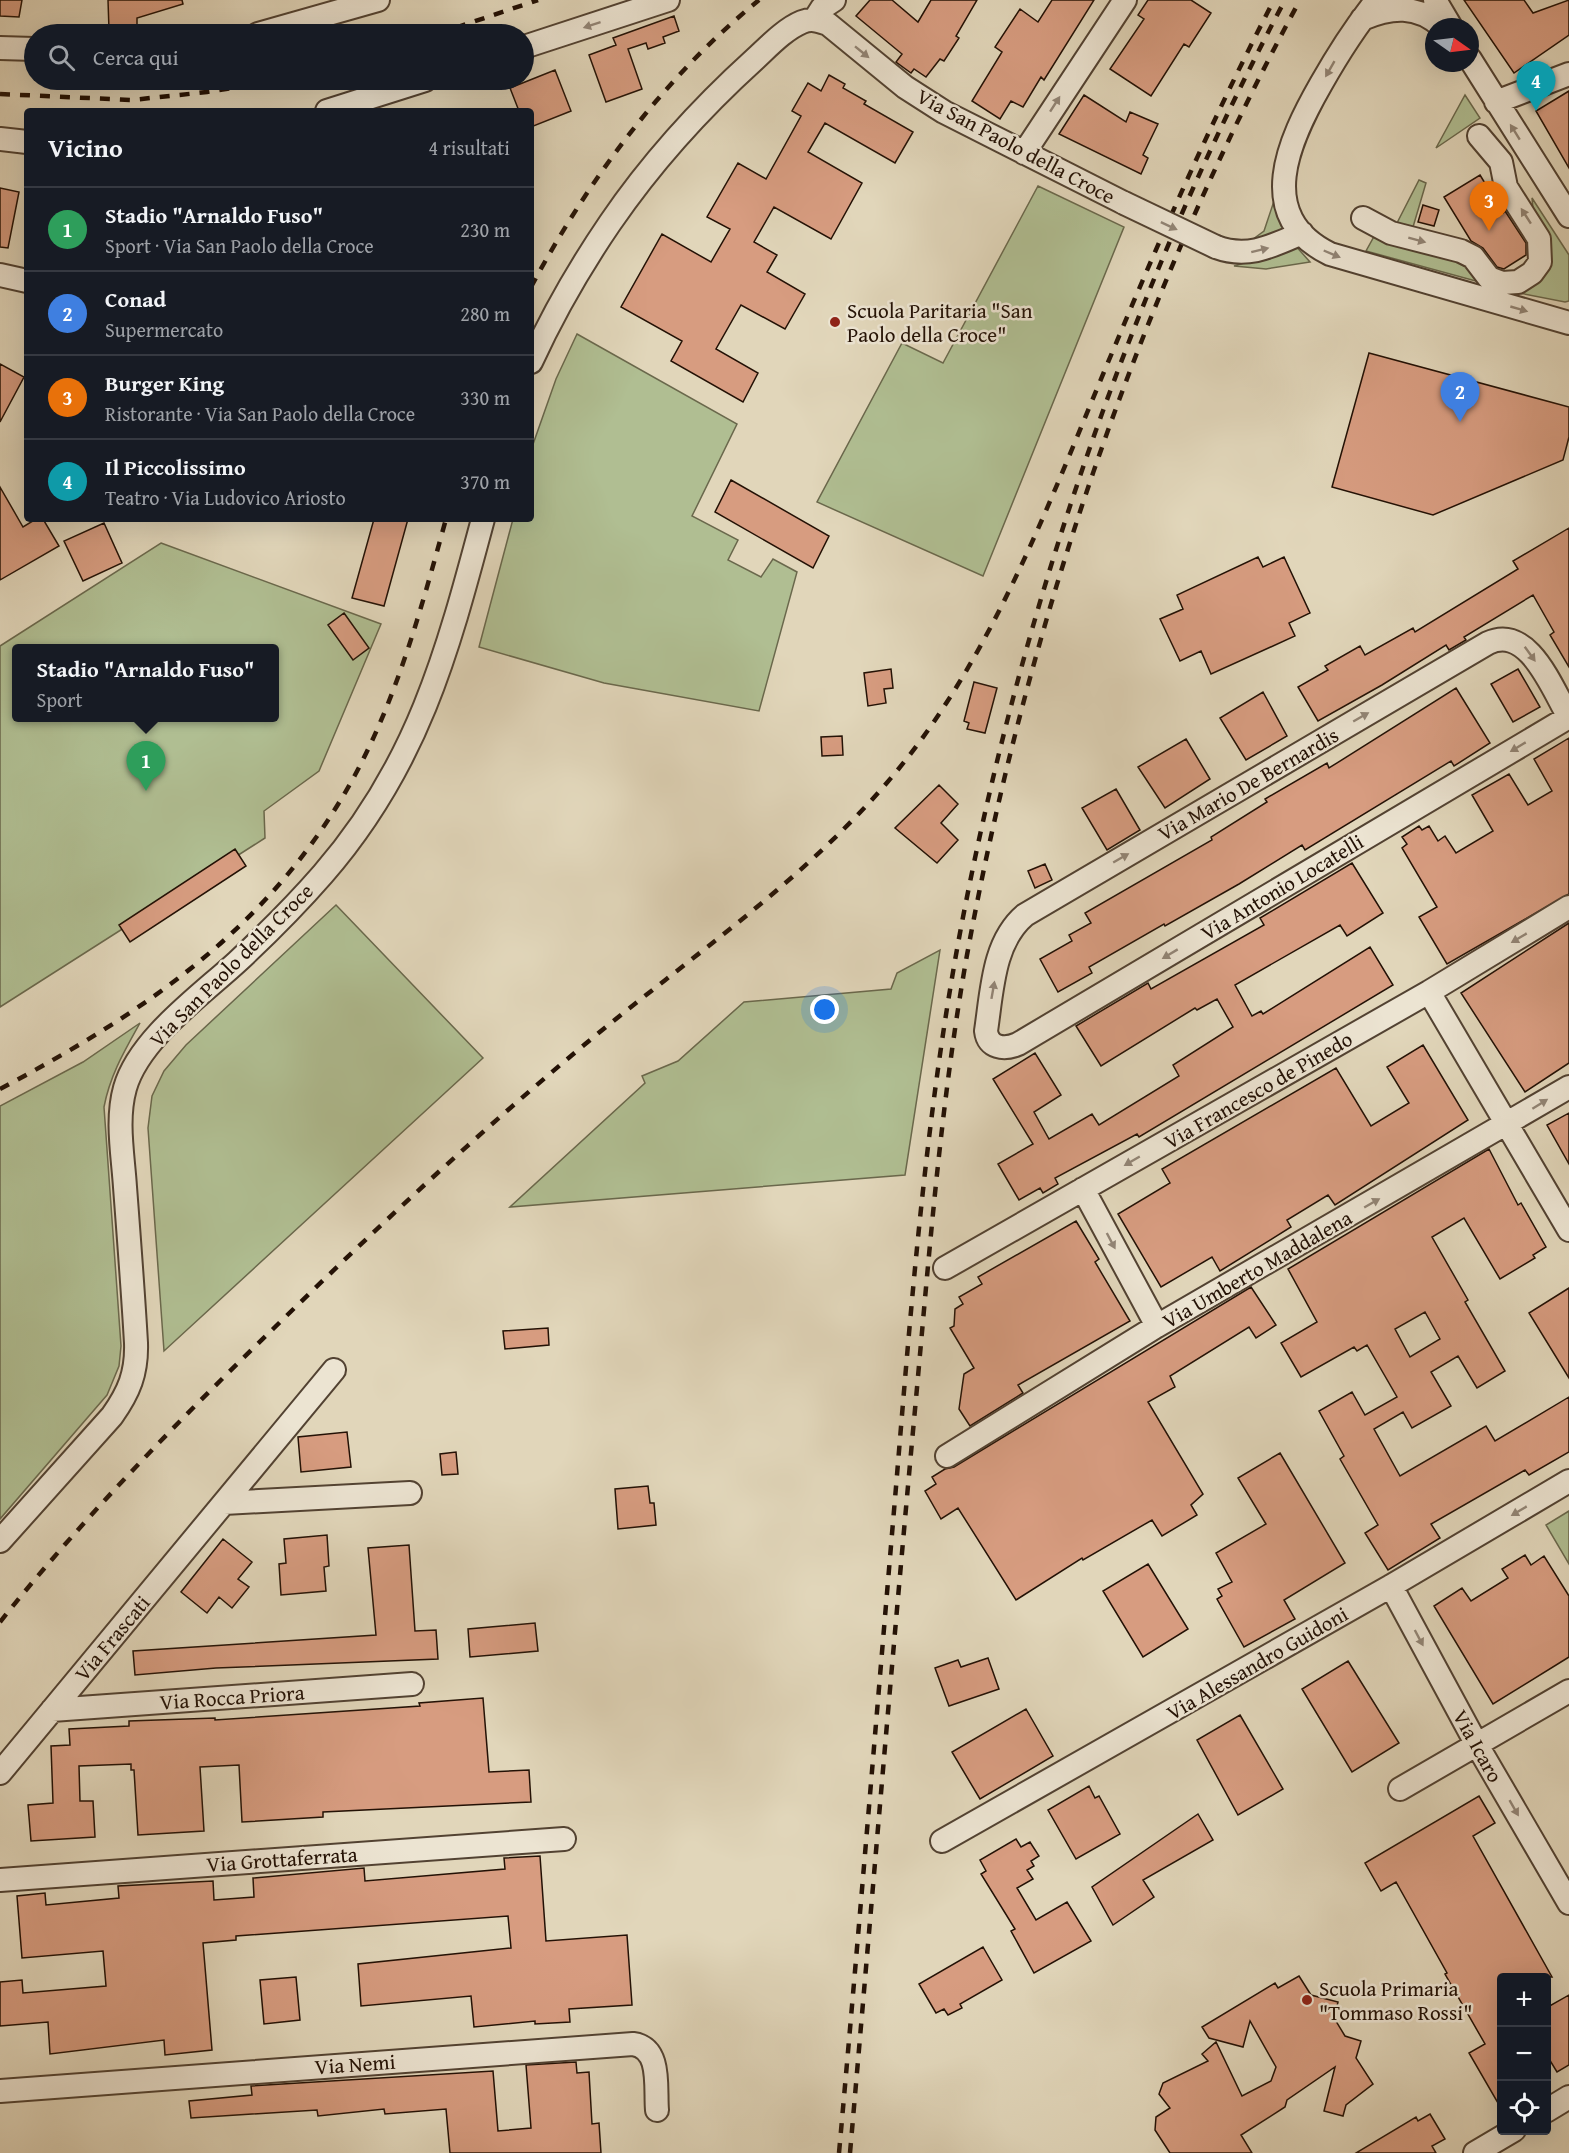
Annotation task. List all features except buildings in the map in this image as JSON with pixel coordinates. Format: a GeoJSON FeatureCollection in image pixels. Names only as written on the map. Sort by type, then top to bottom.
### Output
{"type":"FeatureCollection","features":[{"type":"Feature","properties":{"kind":"street"},"geometry":{"type":"LineString","coordinates":[[288,24],[346,5],[378,0]]}},
{"type":"Feature","properties":{"kind":"street"},"geometry":{"type":"LineString","coordinates":[[534,44],[668,0]]}},
{"type":"Feature","properties":{"kind":"street"},"geometry":{"type":"LineString","coordinates":[[534,356],[582,268],[642,180],[736,76],[788,30],[803,21],[815,19],[822,8],[834,0]]}},
{"type":"Feature","properties":{"kind":"street"},"geometry":{"type":"LineString","coordinates":[[1024,153],[1125,0]]}},
{"type":"Feature","properties":{"kind":"street"},"geometry":{"type":"LineString","coordinates":[[1377,0],[1348,38],[1305,112],[1285,165],[1284,198],[1291,216],[1302,233],[1316,246],[1343,258],[1565,319]]}},
{"type":"Feature","properties":{"kind":"street"},"geometry":{"type":"LineString","coordinates":[[1435,0],[1446,18]]}},
{"type":"Feature","properties":{"kind":"street"},"geometry":{"type":"LineString","coordinates":[[1361,20],[1388,9],[1400,8],[1420,13],[1428,18]]}},
{"type":"Feature","properties":{"kind":"street","name":"Via San Paolo della Croce"},"geometry":{"type":"LineString","coordinates":[[815,19],[828,24],[921,97],[1024,153],[1216,247],[1230,252],[1255,252],[1302,233]]}},
{"type":"Feature","properties":{"kind":"street"},"geometry":{"type":"LineString","coordinates":[[0,48],[24,49]]}},
{"type":"Feature","properties":{"kind":"street"},"geometry":{"type":"LineString","coordinates":[[1477,72],[1569,216]]}},
{"type":"Feature","properties":{"kind":"street"},"geometry":{"type":"LineString","coordinates":[[1496,102],[1569,74]]}},
{"type":"Feature","properties":{"kind":"street"},"geometry":{"type":"LineString","coordinates":[[336,108],[393,90]]}},
{"type":"Feature","properties":{"kind":"street"},"geometry":{"type":"LineString","coordinates":[[1363,218],[1391,233],[1461,251],[1473,257],[1489,278],[1502,283],[1518,282],[1532,273],[1540,262],[1539,239],[1506,187],[1501,162],[1479,136]]}},
{"type":"Feature","properties":{"kind":"street"},"geometry":{"type":"LineString","coordinates":[[0,139],[24,142]]}},
{"type":"Feature","properties":{"kind":"street"},"geometry":{"type":"LineString","coordinates":[[0,275],[24,280]]}},
{"type":"Feature","properties":{"kind":"street","name":"Via San Paolo della Croce"},"geometry":{"type":"LineString","coordinates":[[0,1541],[112,1416],[127,1394],[134,1376],[136,1343],[121,1118],[124,1090],[130,1073],[139,1058],[161,1032],[300,901],[346,846],[381,795],[414,736],[434,689],[462,602],[482,522]]}},
{"type":"Feature","properties":{"kind":"street","name":"Via Mario De Bernardis"},"geometry":{"type":"LineString","coordinates":[[993,1045],[988,1040],[986,1030],[999,957],[1010,931],[1025,915],[1488,643],[1505,639],[1517,641],[1526,647],[1569,717]]}},
{"type":"Feature","properties":{"kind":"street","name":"Via Antonio Locatelli"},"geometry":{"type":"LineString","coordinates":[[993,1045],[1007,1047],[1018,1044],[1569,717]]}},
{"type":"Feature","properties":{"kind":"street","name":"Via Francesco de Pinedo"},"geometry":{"type":"LineString","coordinates":[[945,1268],[1429,992],[1569,908]]}},
{"type":"Feature","properties":{"kind":"street"},"geometry":{"type":"LineString","coordinates":[[1429,992],[1569,1230]]}},
{"type":"Feature","properties":{"kind":"street","name":"Via Umberto Maddalena"},"geometry":{"type":"LineString","coordinates":[[946,1456],[1157,1326],[1508,1124],[1569,1086]]}},
{"type":"Feature","properties":{"kind":"street"},"geometry":{"type":"LineString","coordinates":[[1083,1189],[1157,1326]]}},
{"type":"Feature","properties":{"kind":"street","name":"Via Frascati"},"geometry":{"type":"LineString","coordinates":[[0,1773],[334,1370]]}},
{"type":"Feature","properties":{"kind":"street","name":"Via Alessandro Guidoni"},"geometry":{"type":"LineString","coordinates":[[942,1841],[1391,1586],[1569,1481]]}},
{"type":"Feature","properties":{"kind":"street"},"geometry":{"type":"LineString","coordinates":[[224,1503],[410,1493]]}},
{"type":"Feature","properties":{"kind":"street","name":"Via Icaro"},"geometry":{"type":"LineString","coordinates":[[1391,1586],[1477,1745],[1569,1903]]}},
{"type":"Feature","properties":{"kind":"street","name":"Via Rocca Priora"},"geometry":{"type":"LineString","coordinates":[[52,1710],[412,1683]]}},
{"type":"Feature","properties":{"kind":"street"},"geometry":{"type":"LineString","coordinates":[[1400,1789],[1569,1691]]}},
{"type":"Feature","properties":{"kind":"street","name":"Via Grottaferrata"},"geometry":{"type":"LineString","coordinates":[[0,1880],[564,1839]]}},
{"type":"Feature","properties":{"kind":"street","name":"Via Nemi"},"geometry":{"type":"LineString","coordinates":[[0,2091],[633,2044],[646,2049],[654,2060],[657,2110]]}},
{"type":"Feature","properties":{"kind":"street"},"geometry":{"type":"LineString","coordinates":[[1551,2108],[1569,2097]]}},
{"type":"Feature","properties":{"kind":"street"},"geometry":{"type":"LineString","coordinates":[[1485,2150],[1507,2135]]}},
{"type":"Feature","properties":{"kind":"green space"},"geometry":{"type":"Polygon","coordinates":[[[1465,95],[1480,118],[1436,148],[1465,95]]]}},
{"type":"Feature","properties":{"kind":"green space"},"geometry":{"type":"Polygon","coordinates":[[[1419,180],[1426,183],[1413,227],[1397,223],[1419,180]]]}},
{"type":"Feature","properties":{"kind":"green space"},"geometry":{"type":"Polygon","coordinates":[[[1038,186],[1124,227],[983,576],[817,502],[902,343],[943,363],[1038,186]]]}},
{"type":"Feature","properties":{"kind":"green space"},"geometry":{"type":"Polygon","coordinates":[[[1275,198],[1288,231],[1249,242],[1264,231],[1275,198]]]}},
{"type":"Feature","properties":{"kind":"green space"},"geometry":{"type":"Polygon","coordinates":[[[1532,198],[1569,255],[1569,301],[1514,292],[1539,274],[1532,198]]]}},
{"type":"Feature","properties":{"kind":"green space"},"geometry":{"type":"Polygon","coordinates":[[[1376,233],[1463,258],[1494,286],[1366,251],[1376,233]]]}},
{"type":"Feature","properties":{"kind":"green space"},"geometry":{"type":"Polygon","coordinates":[[[1294,244],[1310,262],[1266,269],[1234,266],[1275,253],[1294,244]]]}},
{"type":"Feature","properties":{"kind":"green space"},"geometry":{"type":"Polygon","coordinates":[[[577,334],[737,424],[692,516],[738,540],[728,560],[761,577],[773,559],[797,572],[759,711],[604,683],[479,647],[512,522],[534,522],[534,441],[556,379],[577,334]]]}},
{"type":"Feature","properties":{"kind":"green space"},"geometry":{"type":"Polygon","coordinates":[[[161,543],[381,624],[319,771],[264,811],[265,838],[0,1007],[0,646],[161,543]]]}},
{"type":"Feature","properties":{"kind":"green space"},"geometry":{"type":"Polygon","coordinates":[[[336,905],[483,1058],[164,1351],[148,1128],[152,1096],[164,1071],[186,1045],[336,905]]]}},
{"type":"Feature","properties":{"kind":"green space"},"geometry":{"type":"Polygon","coordinates":[[[940,950],[905,1175],[510,1207],[645,1083],[642,1076],[678,1061],[744,1002],[891,989],[897,973],[940,950]]]}},
{"type":"Feature","properties":{"kind":"green space"},"geometry":{"type":"Polygon","coordinates":[[[140,1023],[114,1073],[104,1107],[121,1346],[119,1366],[107,1395],[0,1519],[0,1106],[83,1062],[140,1023]]]}},
{"type":"Feature","properties":{"kind":"green space"},"geometry":{"type":"Polygon","coordinates":[[[1569,1511],[1569,1564],[1546,1525],[1569,1511]]]}},
{"type":"Feature","properties":{"kind":"railway"},"geometry":{"type":"LineString","coordinates":[[467,24],[538,0]]}},
{"type":"Feature","properties":{"kind":"railway"},"geometry":{"type":"LineString","coordinates":[[534,282],[603,169],[631,132],[691,63],[759,0]]}},
{"type":"Feature","properties":{"kind":"railway"},"geometry":{"type":"LineString","coordinates":[[0,1622],[64,1545],[166,1435],[349,1256],[465,1148],[544,1079],[629,1008],[766,900],[851,822],[890,779],[926,733],[953,692],[1001,607],[1042,519],[1182,190],[1274,0]]}},
{"type":"Feature","properties":{"kind":"railway"},"geometry":{"type":"LineString","coordinates":[[839,2153],[922,1198],[940,1055],[964,912],[989,793],[1019,676],[1053,559],[1091,444],[1133,330],[1180,218],[1230,108],[1285,0]]}},
{"type":"Feature","properties":{"kind":"railway"},"geometry":{"type":"LineString","coordinates":[[850,2153],[935,1192],[957,1014],[992,831],[1022,707],[1057,585],[1096,464],[1140,345],[1189,228],[1242,113],[1300,0]]}},
{"type":"Feature","properties":{"kind":"railway"},"geometry":{"type":"LineString","coordinates":[[0,94],[132,100],[220,90]]}},
{"type":"Feature","properties":{"kind":"railway"},"geometry":{"type":"LineString","coordinates":[[0,1089],[106,1028],[155,995],[202,959],[245,920],[286,877],[322,829],[355,775],[370,745],[408,650],[445,522]]}},
{"type":"Feature","properties":{"kind":"place","name":"Il Piccolissimo"},"geometry":{"type":"Point","coordinates":[1536,111]}},
{"type":"Feature","properties":{"kind":"place","name":"Burger King"},"geometry":{"type":"Point","coordinates":[1489,231]}},
{"type":"Feature","properties":{"kind":"place","name":"Scuola Paritaria \"San Paolo della Croce\""},"geometry":{"type":"Point","coordinates":[835,322]}},
{"type":"Feature","properties":{"kind":"place","name":"Conad"},"geometry":{"type":"Point","coordinates":[1460,422]}},
{"type":"Feature","properties":{"kind":"place","name":"Stadio \"Arnaldo Fuso\""},"geometry":{"type":"Point","coordinates":[146,791]}},
{"type":"Feature","properties":{"kind":"place","name":"Scuola Primaria \"Tommaso Rossi\""},"geometry":{"type":"Point","coordinates":[1307,2000]}}]}
